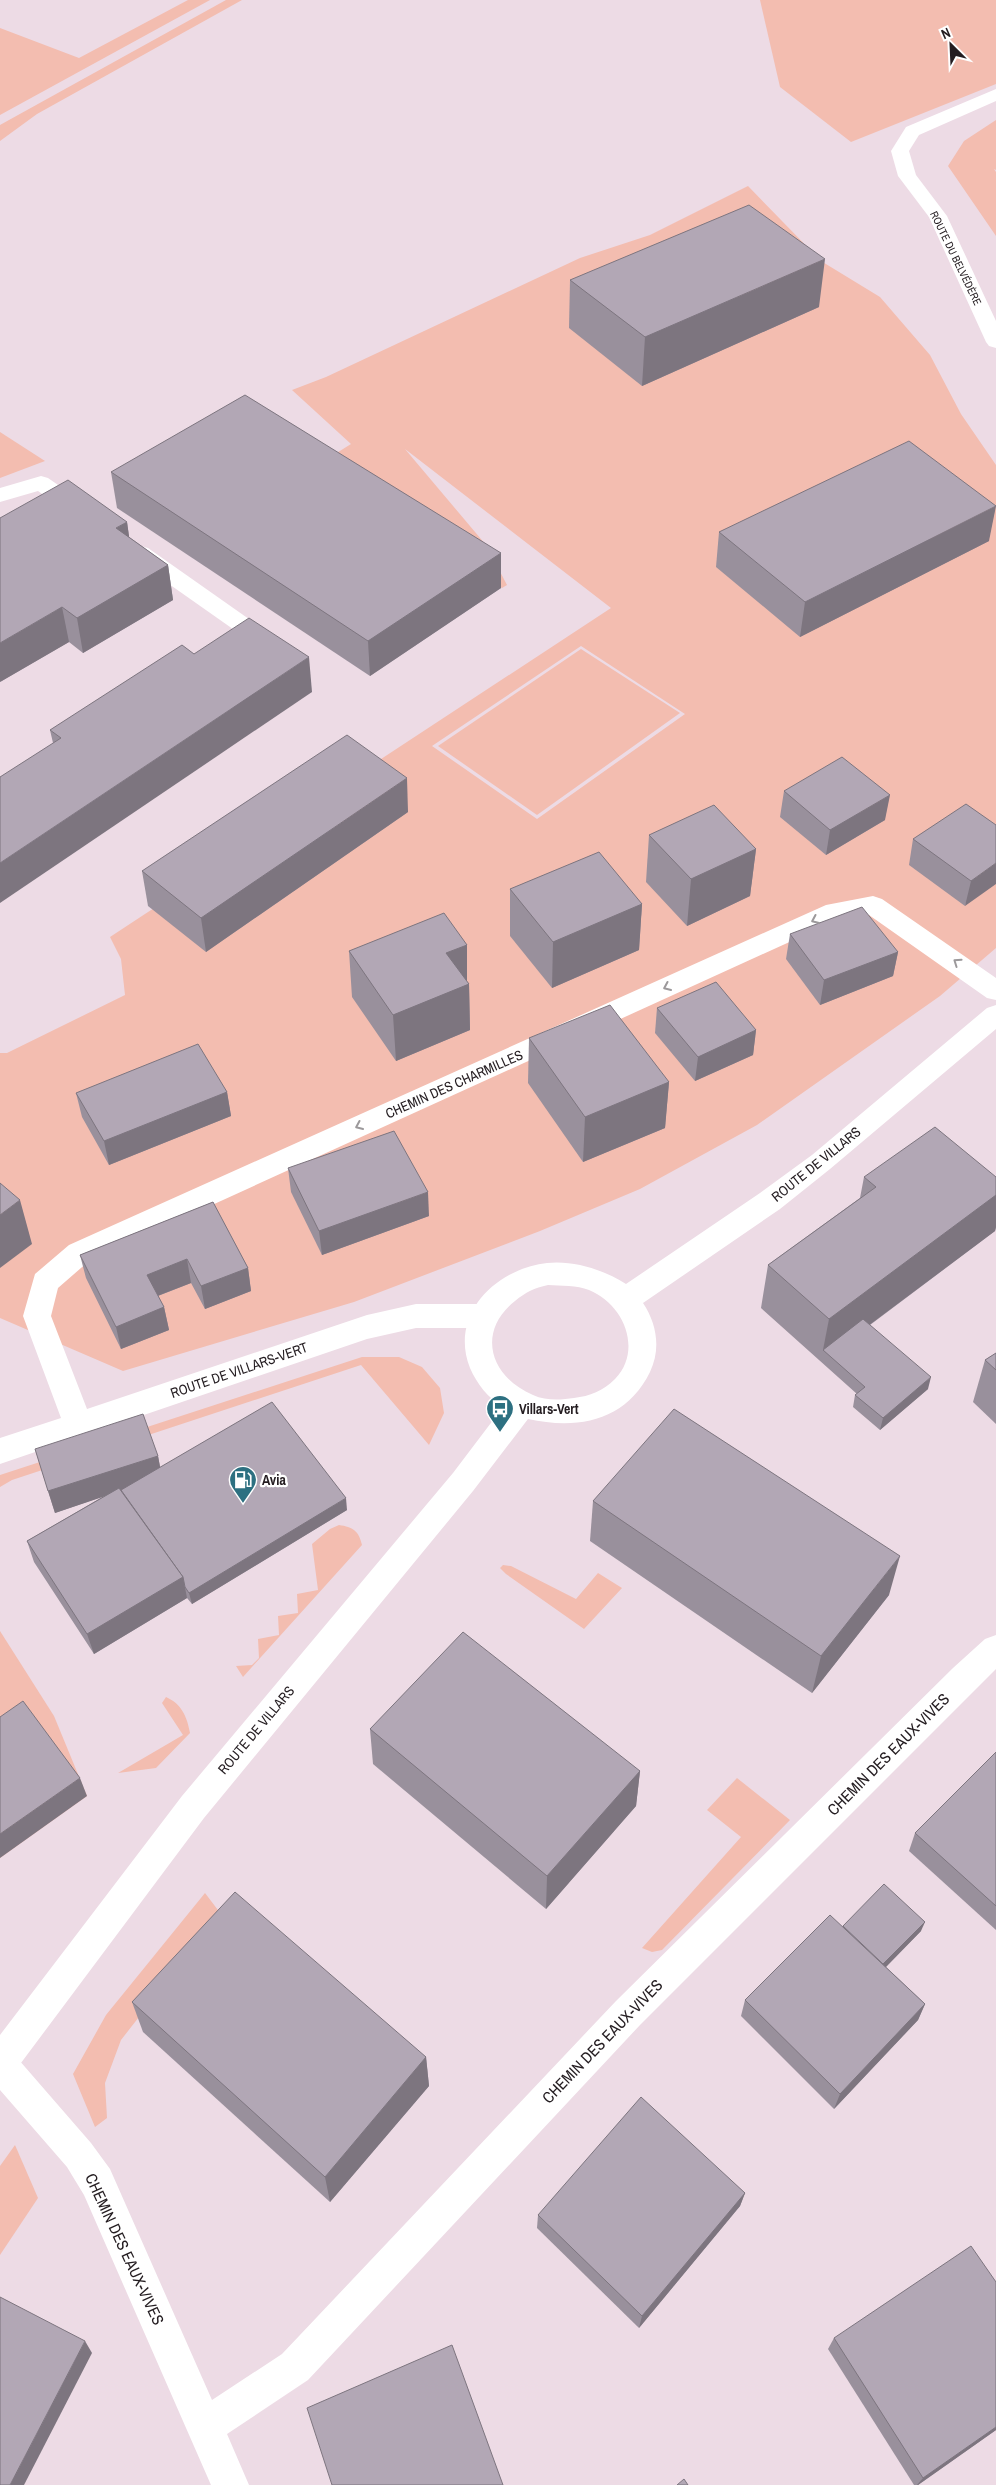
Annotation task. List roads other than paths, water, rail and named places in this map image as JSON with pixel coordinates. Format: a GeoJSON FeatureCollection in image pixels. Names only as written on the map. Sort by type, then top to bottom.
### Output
{"type":"FeatureCollection","features":[{"type":"Feature","properties":{"kind":"street","name":"ROUTE DU BELVÉDÈRE"},"geometry":{"type":"LineString","coordinates":[[996,94],[912,131],[900,151],[907,176],[938,216],[996,342]]}},
{"type":"Feature","properties":{"kind":"street"},"geometry":{"type":"LineString","coordinates":[[0,494],[41,483],[98,523]]}},
{"type":"Feature","properties":{"kind":"street"},"geometry":{"type":"LineString","coordinates":[[122,540],[275,649]]}},
{"type":"Feature","properties":{"kind":"street","name":"CHEMIN DES CHARMILLES"},"geometry":{"type":"LineString","coordinates":[[78,1425],[37,1316],[45,1282],[79,1253],[836,911],[873,905],[996,991]]}},
{"type":"Feature","properties":{"kind":"street","name":"ROUTE DE VILLARS"},"geometry":{"type":"LineString","coordinates":[[626,1300],[770,1201],[996,1015]]}},
{"type":"Feature","properties":{"kind":"street"},"geometry":{"type":"LineString","coordinates":[[548,1274],[577,1275],[604,1284],[626,1300],[639,1320],[644,1344],[639,1367],[626,1388],[605,1403],[578,1412],[549,1412],[522,1405],[502,1393],[486,1376],[478,1356],[477,1336],[483,1316],[498,1296],[521,1281],[548,1274]]}},
{"type":"Feature","properties":{"kind":"street","name":"ROUTE DE VILLARS-VERT"},"geometry":{"type":"LineString","coordinates":[[0,1450],[367,1327],[416,1316],[483,1316]]}},
{"type":"Feature","properties":{"kind":"street","name":"ROUTE DE VILLARS"},"geometry":{"type":"LineString","coordinates":[[0,2064],[193,1807],[463,1482],[522,1405]]}},
{"type":"Feature","properties":{"kind":"street","name":"CHEMIN DES EAUX-VIVES"},"geometry":{"type":"LineString","coordinates":[[205,2426],[295,2367],[628,2013],[957,1684],[996,1649]]}},
{"type":"Feature","properties":{"kind":"street","name":"CHEMIN DES EAUX-VIVES"},"geometry":{"type":"LineString","coordinates":[[0,2064],[79,2155],[97,2182],[230,2485]]}},
{"type":"Feature","properties":{"kind":"place","name":"Villars-Vert"},"geometry":{"type":"Point","coordinates":[500,1433]}},
{"type":"Feature","properties":{"kind":"place","name":"Avia"},"geometry":{"type":"Point","coordinates":[243,1504]}}]}
